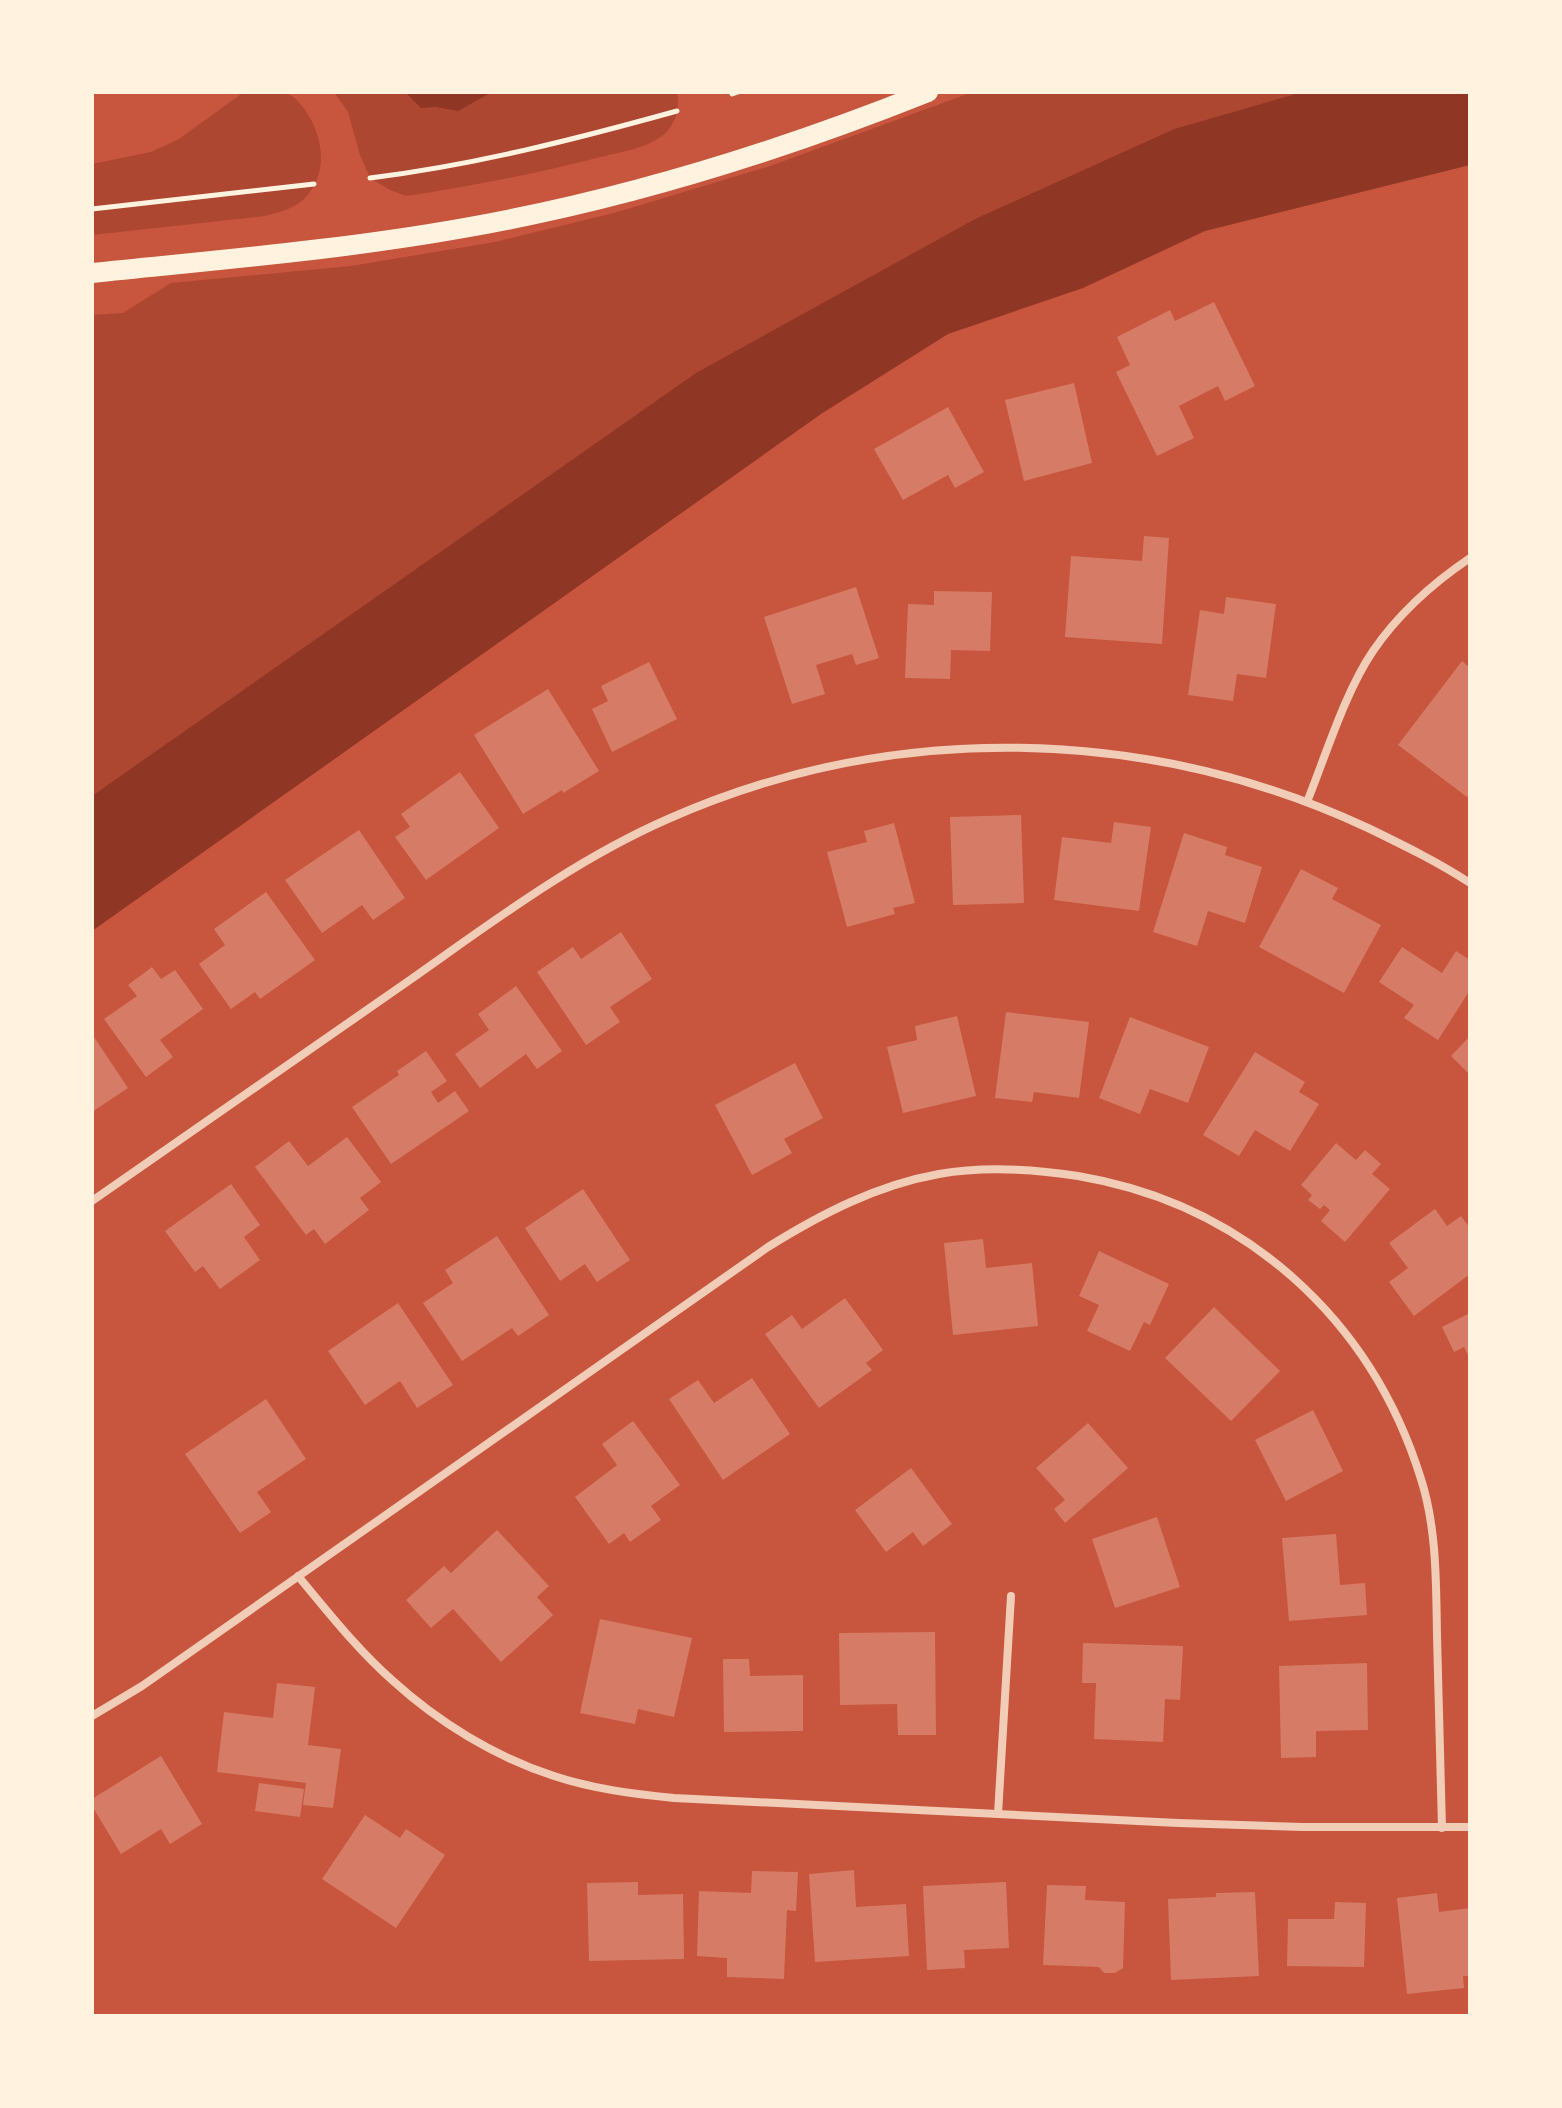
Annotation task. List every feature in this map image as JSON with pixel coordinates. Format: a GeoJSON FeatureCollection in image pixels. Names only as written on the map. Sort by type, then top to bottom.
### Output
{"type":"FeatureCollection","features":[{"type":"Feature","properties":{"kind":"main road"},"geometry":{"type":"LineString","coordinates":[[92,273],[414,237],[546,212],[723,165],[928,92]]}},
{"type":"Feature","properties":{"kind":"street"},"geometry":{"type":"LineString","coordinates":[[1307,802],[1351,692],[1373,651],[1403,613],[1426,591],[1470,558]]}},
{"type":"Feature","properties":{"kind":"street"},"geometry":{"type":"LineString","coordinates":[[92,1201],[545,887],[598,855],[665,820],[744,790],[830,768],[916,753],[1010,747],[1112,753],[1183,765],[1246,782],[1344,817],[1419,853],[1470,883]]}},
{"type":"Feature","properties":{"kind":"street"},"geometry":{"type":"LineString","coordinates":[[92,1716],[142,1686],[802,1226],[838,1207],[905,1182],[940,1174],[1019,1169],[1121,1184],[1173,1202],[1214,1222],[1297,1280],[1366,1362],[1399,1421],[1423,1483],[1434,1557],[1442,1828]]}},
{"type":"Feature","properties":{"kind":"street"},"geometry":{"type":"LineString","coordinates":[[298,1576],[366,1655],[419,1703],[451,1726],[519,1763],[554,1776],[625,1793],[674,1798],[1303,1827],[1470,1827]]}},
{"type":"Feature","properties":{"kind":"street"},"geometry":{"type":"LineString","coordinates":[[998,1814],[1011,1596]]}},
{"type":"Feature","properties":{"kind":"path"},"geometry":{"type":"LineString","coordinates":[[370,178],[513,154],[677,111]]}},
{"type":"Feature","properties":{"kind":"path"},"geometry":{"type":"LineString","coordinates":[[92,209],[314,184]]}},
{"type":"Feature","properties":{"kind":"shaded area"},"geometry":{"type":"Polygon","coordinates":[[[244,92],[283,92],[292,96],[309,116],[319,140],[321,164],[313,188],[301,202],[265,216],[92,235],[92,164],[151,152],[179,139],[244,92]]]}},
{"type":"Feature","properties":{"kind":"shaded area"},"geometry":{"type":"Polygon","coordinates":[[[334,92],[677,92],[678,104],[674,122],[667,132],[642,146],[531,173],[406,196],[370,178],[348,112],[334,92]]]}},
{"type":"Feature","properties":{"kind":"shaded area"},"geometry":{"type":"Polygon","coordinates":[[[405,92],[492,92],[458,111],[421,108],[405,92]]]}},
{"type":"Feature","properties":{"kind":"shaded area"},"geometry":{"type":"Polygon","coordinates":[[[973,92],[1302,92],[1174,129],[977,218],[92,796],[92,315],[123,313],[171,283],[351,266],[495,242],[614,213],[770,166],[973,92]]]}},
{"type":"Feature","properties":{"kind":"shaded area"},"geometry":{"type":"Polygon","coordinates":[[[1302,92],[1470,92],[1470,165],[1205,231],[1083,288],[948,334],[821,414],[92,931],[92,796],[696,373],[977,218],[1174,129],[1302,92]]]}},
{"type":"Feature","properties":{"kind":"building"},"geometry":{"type":"Polygon","coordinates":[[[1214,302],[1255,386],[1225,401],[1218,386],[1179,406],[1194,438],[1157,456],[1116,372],[1130,365],[1117,337],[1170,310],[1175,321],[1214,302]]]}},
{"type":"Feature","properties":{"kind":"building"},"geometry":{"type":"Polygon","coordinates":[[[1074,383],[1092,463],[1024,481],[1005,400],[1074,383]]]}},
{"type":"Feature","properties":{"kind":"building"},"geometry":{"type":"Polygon","coordinates":[[[948,407],[984,472],[955,488],[948,475],[903,500],[874,449],[948,407]]]}},
{"type":"Feature","properties":{"kind":"building"},"geometry":{"type":"Polygon","coordinates":[[[1144,536],[1169,538],[1162,644],[1065,637],[1071,556],[1142,561],[1144,536]]]}},
{"type":"Feature","properties":{"kind":"building"},"geometry":{"type":"Polygon","coordinates":[[[856,587],[879,658],[856,665],[852,654],[816,665],[825,694],[792,704],[764,617],[856,587]]]}},
{"type":"Feature","properties":{"kind":"building"},"geometry":{"type":"Polygon","coordinates":[[[934,591],[992,592],[990,651],[951,650],[950,679],[905,678],[908,604],[934,605],[934,591]]]}},
{"type":"Feature","properties":{"kind":"building"},"geometry":{"type":"Polygon","coordinates":[[[1226,597],[1276,604],[1266,678],[1237,674],[1233,701],[1188,695],[1200,610],[1224,614],[1226,597]]]}},
{"type":"Feature","properties":{"kind":"building"},"geometry":{"type":"Polygon","coordinates":[[[1462,661],[1470,668],[1470,793],[1467,797],[1398,745],[1462,661]]]}},
{"type":"Feature","properties":{"kind":"building"},"geometry":{"type":"Polygon","coordinates":[[[649,662],[677,719],[612,752],[592,709],[608,701],[601,686],[649,662]]]}},
{"type":"Feature","properties":{"kind":"building"},"geometry":{"type":"Polygon","coordinates":[[[548,689],[599,771],[523,814],[474,735],[548,689]]]}},
{"type":"Feature","properties":{"kind":"building"},"geometry":{"type":"Polygon","coordinates":[[[460,772],[499,828],[426,880],[395,837],[410,827],[401,814],[460,772]]]}},
{"type":"Feature","properties":{"kind":"building"},"geometry":{"type":"Polygon","coordinates":[[[1021,815],[1024,903],[953,905],[950,817],[1021,815]]]}},
{"type":"Feature","properties":{"kind":"building"},"geometry":{"type":"Polygon","coordinates":[[[1114,822],[1151,827],[1139,911],[1054,900],[1062,837],[1111,843],[1114,822]]]}},
{"type":"Feature","properties":{"kind":"building"},"geometry":{"type":"Polygon","coordinates":[[[894,823],[915,903],[893,908],[895,914],[847,927],[827,852],[867,842],[864,831],[894,823]]]}},
{"type":"Feature","properties":{"kind":"building"},"geometry":{"type":"Polygon","coordinates":[[[359,830],[405,898],[373,920],[362,905],[322,933],[285,880],[359,830]]]}},
{"type":"Feature","properties":{"kind":"building"},"geometry":{"type":"Polygon","coordinates":[[[1184,833],[1227,847],[1225,855],[1262,867],[1245,923],[1208,911],[1197,946],[1153,932],[1184,833]]]}},
{"type":"Feature","properties":{"kind":"building"},"geometry":{"type":"Polygon","coordinates":[[[1301,869],[1338,888],[1332,899],[1381,925],[1344,993],[1259,947],[1301,869]]]}},
{"type":"Feature","properties":{"kind":"building"},"geometry":{"type":"Polygon","coordinates":[[[266,892],[315,960],[260,999],[255,992],[231,1009],[199,964],[225,945],[214,929],[266,892]]]}},
{"type":"Feature","properties":{"kind":"building"},"geometry":{"type":"Polygon","coordinates":[[[621,932],[652,979],[610,1007],[620,1022],[586,1045],[537,972],[573,947],[581,959],[621,932]]]}},
{"type":"Feature","properties":{"kind":"building"},"geometry":{"type":"Polygon","coordinates":[[[1402,947],[1442,973],[1456,951],[1470,960],[1470,990],[1438,1040],[1404,1018],[1414,1005],[1379,982],[1402,947]]]}},
{"type":"Feature","properties":{"kind":"building"},"geometry":{"type":"Polygon","coordinates":[[[152,967],[161,979],[175,970],[203,1009],[160,1040],[173,1057],[146,1077],[104,1019],[137,996],[128,985],[152,967]]]}},
{"type":"Feature","properties":{"kind":"building"},"geometry":{"type":"Polygon","coordinates":[[[516,986],[562,1051],[537,1069],[526,1054],[480,1088],[455,1054],[489,1030],[478,1014],[516,986]]]}},
{"type":"Feature","properties":{"kind":"building"},"geometry":{"type":"Polygon","coordinates":[[[1006,1012],[1089,1022],[1079,1098],[1034,1092],[1032,1102],[995,1098],[1006,1012]]]}},
{"type":"Feature","properties":{"kind":"building"},"geometry":{"type":"Polygon","coordinates":[[[957,1016],[976,1096],[903,1113],[887,1047],[917,1040],[915,1026],[957,1016]]]}},
{"type":"Feature","properties":{"kind":"building"},"geometry":{"type":"Polygon","coordinates":[[[1130,1017],[1209,1047],[1188,1103],[1150,1089],[1140,1114],[1099,1098],[1130,1017]]]}},
{"type":"Feature","properties":{"kind":"building"},"geometry":{"type":"Polygon","coordinates":[[[92,1034],[128,1088],[92,1112],[92,1034]]]}},
{"type":"Feature","properties":{"kind":"building"},"geometry":{"type":"Polygon","coordinates":[[[1470,1036],[1470,1075],[1451,1056],[1470,1036]]]}},
{"type":"Feature","properties":{"kind":"building"},"geometry":{"type":"Polygon","coordinates":[[[426,1051],[447,1081],[431,1092],[438,1103],[455,1091],[469,1111],[391,1164],[352,1107],[399,1075],[397,1071],[426,1051]]]}},
{"type":"Feature","properties":{"kind":"building"},"geometry":{"type":"Polygon","coordinates":[[[1255,1052],[1305,1082],[1299,1092],[1319,1104],[1290,1151],[1255,1130],[1239,1156],[1203,1135],[1255,1052]]]}},
{"type":"Feature","properties":{"kind":"building"},"geometry":{"type":"Polygon","coordinates":[[[795,1063],[823,1118],[784,1139],[792,1153],[752,1175],[715,1105],[795,1063]]]}},
{"type":"Feature","properties":{"kind":"building"},"geometry":{"type":"Polygon","coordinates":[[[347,1137],[381,1182],[360,1198],[369,1210],[325,1244],[314,1229],[306,1235],[255,1167],[289,1141],[308,1166],[347,1137]]]}},
{"type":"Feature","properties":{"kind":"building"},"geometry":{"type":"Polygon","coordinates":[[[1336,1143],[1356,1160],[1365,1150],[1381,1164],[1372,1174],[1390,1189],[1345,1242],[1321,1221],[1330,1210],[1324,1205],[1320,1209],[1308,1200],[1312,1195],[1301,1185],[1336,1143]]]}},
{"type":"Feature","properties":{"kind":"building"},"geometry":{"type":"Polygon","coordinates":[[[231,1184],[260,1225],[244,1237],[260,1260],[220,1289],[203,1266],[195,1272],[165,1231],[231,1184]]]}},
{"type":"Feature","properties":{"kind":"building"},"geometry":{"type":"Polygon","coordinates":[[[583,1189],[630,1260],[597,1282],[585,1264],[560,1281],[525,1228],[583,1189]]]}},
{"type":"Feature","properties":{"kind":"building"},"geometry":{"type":"Polygon","coordinates":[[[1435,1209],[1447,1226],[1461,1216],[1470,1228],[1470,1274],[1414,1316],[1389,1282],[1408,1268],[1389,1243],[1435,1209]]]}},
{"type":"Feature","properties":{"kind":"building"},"geometry":{"type":"Polygon","coordinates":[[[497,1236],[549,1315],[518,1336],[512,1328],[462,1361],[423,1303],[453,1283],[445,1270],[497,1236]]]}},
{"type":"Feature","properties":{"kind":"building"},"geometry":{"type":"Polygon","coordinates":[[[983,1239],[986,1268],[1032,1263],[1038,1326],[953,1335],[944,1243],[983,1239]]]}},
{"type":"Feature","properties":{"kind":"building"},"geometry":{"type":"Polygon","coordinates":[[[1099,1251],[1169,1284],[1150,1325],[1144,1322],[1130,1351],[1087,1331],[1099,1305],[1079,1296],[1099,1251]]]}},
{"type":"Feature","properties":{"kind":"building"},"geometry":{"type":"Polygon","coordinates":[[[845,1298],[883,1350],[866,1363],[872,1370],[819,1408],[765,1334],[792,1315],[802,1329],[845,1298]]]}},
{"type":"Feature","properties":{"kind":"building"},"geometry":{"type":"Polygon","coordinates":[[[398,1303],[453,1385],[417,1408],[400,1381],[365,1405],[328,1351],[398,1303]]]}},
{"type":"Feature","properties":{"kind":"building"},"geometry":{"type":"Polygon","coordinates":[[[1214,1307],[1280,1371],[1231,1421],[1165,1358],[1214,1307]]]}},
{"type":"Feature","properties":{"kind":"building"},"geometry":{"type":"Polygon","coordinates":[[[1470,1313],[1470,1359],[1464,1347],[1454,1352],[1442,1327],[1470,1313]]]}},
{"type":"Feature","properties":{"kind":"building"},"geometry":{"type":"Polygon","coordinates":[[[752,1378],[790,1434],[723,1480],[669,1399],[698,1380],[714,1403],[752,1378]]]}},
{"type":"Feature","properties":{"kind":"building"},"geometry":{"type":"Polygon","coordinates":[[[266,1399],[306,1459],[257,1492],[271,1512],[240,1533],[185,1454],[266,1399]]]}},
{"type":"Feature","properties":{"kind":"building"},"geometry":{"type":"Polygon","coordinates":[[[1313,1410],[1343,1471],[1286,1501],[1255,1440],[1313,1410]]]}},
{"type":"Feature","properties":{"kind":"building"},"geometry":{"type":"Polygon","coordinates":[[[633,1421],[680,1485],[651,1506],[661,1520],[630,1542],[624,1533],[609,1544],[575,1497],[617,1465],[602,1444],[633,1421]]]}},
{"type":"Feature","properties":{"kind":"building"},"geometry":{"type":"Polygon","coordinates":[[[1088,1423],[1128,1468],[1065,1523],[1054,1509],[1065,1500],[1036,1468],[1088,1423]]]}},
{"type":"Feature","properties":{"kind":"building"},"geometry":{"type":"Polygon","coordinates":[[[911,1468],[952,1524],[923,1546],[913,1532],[886,1552],[855,1510],[911,1468]]]}},
{"type":"Feature","properties":{"kind":"building"},"geometry":{"type":"Polygon","coordinates":[[[1157,1517],[1180,1587],[1115,1608],[1092,1539],[1157,1517]]]}},
{"type":"Feature","properties":{"kind":"building"},"geometry":{"type":"Polygon","coordinates":[[[497,1530],[549,1586],[537,1597],[553,1615],[501,1662],[453,1609],[431,1628],[406,1600],[444,1566],[451,1573],[497,1530]]]}},
{"type":"Feature","properties":{"kind":"building"},"geometry":{"type":"Polygon","coordinates":[[[1336,1534],[1340,1585],[1365,1583],[1367,1615],[1289,1621],[1282,1538],[1336,1534]]]}},
{"type":"Feature","properties":{"kind":"building"},"geometry":{"type":"Polygon","coordinates":[[[600,1619],[692,1638],[674,1717],[638,1709],[635,1724],[580,1713],[600,1619]]]}},
{"type":"Feature","properties":{"kind":"building"},"geometry":{"type":"Polygon","coordinates":[[[935,1632],[936,1735],[898,1735],[897,1704],[840,1705],[839,1633],[935,1632]]]}},
{"type":"Feature","properties":{"kind":"building"},"geometry":{"type":"Polygon","coordinates":[[[1083,1643],[1183,1646],[1180,1700],[1165,1699],[1163,1742],[1094,1739],[1096,1683],[1082,1683],[1083,1643]]]}},
{"type":"Feature","properties":{"kind":"building"},"geometry":{"type":"Polygon","coordinates":[[[723,1659],[749,1659],[750,1676],[803,1675],[803,1731],[724,1732],[723,1659]]]}},
{"type":"Feature","properties":{"kind":"building"},"geometry":{"type":"Polygon","coordinates":[[[1367,1663],[1368,1730],[1316,1731],[1316,1757],[1281,1758],[1279,1666],[1367,1663]]]}},
{"type":"Feature","properties":{"kind":"building"},"geometry":{"type":"Polygon","coordinates":[[[277,1683],[315,1687],[308,1745],[341,1749],[333,1808],[303,1805],[306,1783],[217,1772],[224,1712],[273,1718],[277,1683]]]}},
{"type":"Feature","properties":{"kind":"building"},"geometry":{"type":"Polygon","coordinates":[[[161,1756],[202,1824],[170,1844],[161,1829],[121,1854],[92,1806],[92,1799],[161,1756]]]}},
{"type":"Feature","properties":{"kind":"building"},"geometry":{"type":"Polygon","coordinates":[[[259,1783],[304,1789],[300,1817],[255,1811],[259,1783]]]}},
{"type":"Feature","properties":{"kind":"building"},"geometry":{"type":"Polygon","coordinates":[[[365,1815],[400,1838],[406,1829],[445,1855],[396,1928],[322,1879],[365,1815]]]}},
{"type":"Feature","properties":{"kind":"building"},"geometry":{"type":"Polygon","coordinates":[[[854,1870],[856,1907],[906,1904],[909,1956],[815,1962],[809,1874],[854,1870]]]}},
{"type":"Feature","properties":{"kind":"building"},"geometry":{"type":"Polygon","coordinates":[[[752,1871],[798,1872],[796,1911],[787,1910],[784,1979],[727,1977],[727,1958],[697,1956],[699,1891],[751,1893],[752,1871]]]}},
{"type":"Feature","properties":{"kind":"building"},"geometry":{"type":"Polygon","coordinates":[[[638,1882],[638,1895],[683,1894],[684,1959],[589,1961],[587,1883],[638,1882]]]}},
{"type":"Feature","properties":{"kind":"building"},"geometry":{"type":"Polygon","coordinates":[[[1006,1882],[1009,1948],[964,1950],[965,1968],[927,1970],[923,1886],[1006,1882]]]}},
{"type":"Feature","properties":{"kind":"building"},"geometry":{"type":"Polygon","coordinates":[[[1047,1885],[1086,1886],[1085,1900],[1125,1902],[1123,1968],[1115,1973],[1104,1973],[1099,1967],[1043,1965],[1047,1885]]]}},
{"type":"Feature","properties":{"kind":"building"},"geometry":{"type":"Polygon","coordinates":[[[1255,1892],[1259,1976],[1171,1980],[1168,1899],[1255,1892]]]}},
{"type":"Feature","properties":{"kind":"building"},"geometry":{"type":"Polygon","coordinates":[[[1437,1893],[1439,1912],[1470,1908],[1470,1976],[1463,1976],[1464,1988],[1407,1994],[1397,1898],[1437,1893]]]}},
{"type":"Feature","properties":{"kind":"building"},"geometry":{"type":"Polygon","coordinates":[[[1335,1902],[1366,1903],[1364,1967],[1287,1966],[1288,1919],[1334,1919],[1335,1902]]]}}]}
